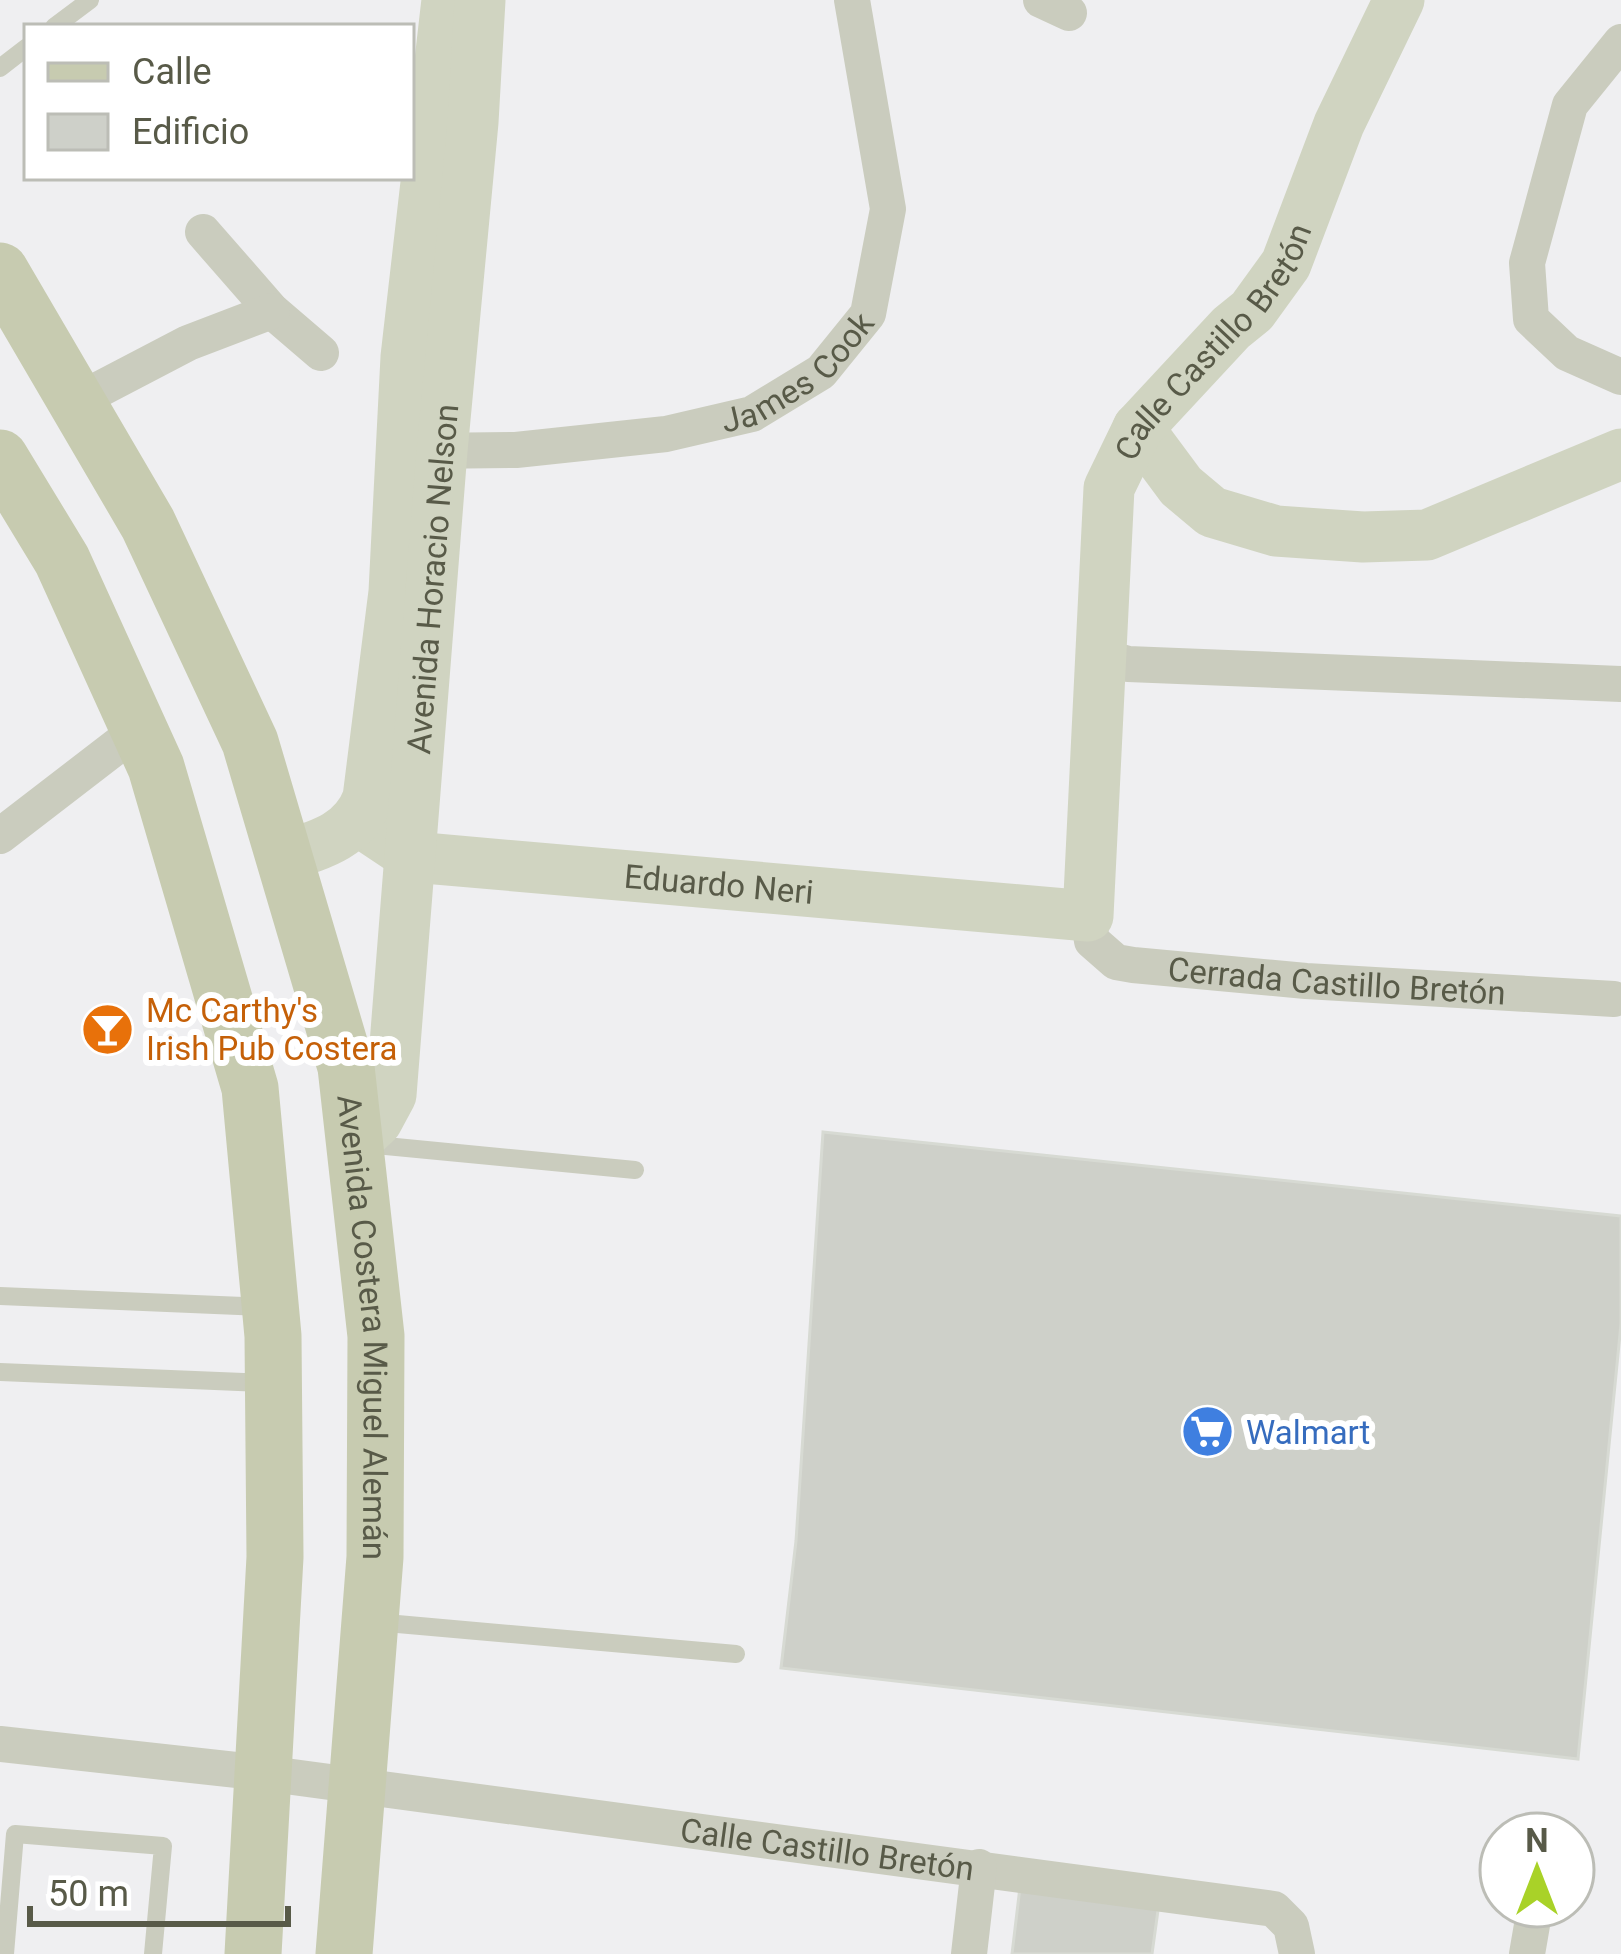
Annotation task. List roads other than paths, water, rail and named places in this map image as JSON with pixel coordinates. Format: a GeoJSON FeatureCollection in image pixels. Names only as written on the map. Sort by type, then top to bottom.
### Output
{"type":"FeatureCollection","features":[{"type":"Feature","properties":{"kind":"main road","name":"Avenida Costera Miguel Alemán"},"geometry":{"type":"LineString","coordinates":[[0,271],[148,524],[250,742],[346,1066],[376,1336],[375,1557],[344,1954]]}},
{"type":"Feature","properties":{"kind":"main road"},"geometry":{"type":"LineString","coordinates":[[0,458],[62,560],[156,767],[250,1088],[270,1307],[275,1558],[254,1954]]}},
{"type":"Feature","properties":{"kind":"street","name":"Avenida Horacio Nelson"},"geometry":{"type":"LineString","coordinates":[[354,1143],[377,1120],[391,1095],[413,857],[421,451],[406,357],[447,0]]}},
{"type":"Feature","properties":{"kind":"street","name":"Avenida Horacio Nelson"},"geometry":{"type":"LineString","coordinates":[[359,821],[368,798],[394,592],[473,122],[480,0]]}},
{"type":"Feature","properties":{"kind":"street","name":"James Cook"},"geometry":{"type":"LineString","coordinates":[[421,451],[516,450],[666,434],[752,413],[821,372],[868,314],[888,209],[851,0]]}},
{"type":"Feature","properties":{"kind":"street","name":"Calle Castillo Bretón"},"geometry":{"type":"LineString","coordinates":[[1088,916],[1108,488],[1138,428],[1252,311],[1286,264],[1340,124],[1399,0]]}},
{"type":"Feature","properties":{"kind":"street"},"geometry":{"type":"LineString","coordinates":[[1621,42],[1570,105],[1527,263],[1531,319],[1567,353],[1621,377]]}},
{"type":"Feature","properties":{"kind":"street"},"geometry":{"type":"LineString","coordinates":[[203,232],[272,311],[321,353]]}},
{"type":"Feature","properties":{"kind":"street"},"geometry":{"type":"LineString","coordinates":[[77,401],[188,343],[272,311]]}},
{"type":"Feature","properties":{"kind":"street"},"geometry":{"type":"LineString","coordinates":[[1138,428],[1181,486],[1212,512],[1276,531],[1363,537],[1426,535],[1621,454]]}},
{"type":"Feature","properties":{"kind":"street"},"geometry":{"type":"LineString","coordinates":[[1101,656],[1128,664],[1621,684]]}},
{"type":"Feature","properties":{"kind":"street"},"geometry":{"type":"LineString","coordinates":[[0,836],[139,730]]}},
{"type":"Feature","properties":{"kind":"street"},"geometry":{"type":"LineString","coordinates":[[284,856],[337,837],[359,821]]}},
{"type":"Feature","properties":{"kind":"street","name":"Eduardo Neri"},"geometry":{"type":"LineString","coordinates":[[359,821],[413,857],[1088,916]]}},
{"type":"Feature","properties":{"kind":"street","name":"Cerrada Castillo Bretón"},"geometry":{"type":"LineString","coordinates":[[1088,916],[1092,941],[1116,962],[1133,965],[1306,981],[1614,999]]}},
{"type":"Feature","properties":{"kind":"street","name":"Calle Castillo Bretón"},"geometry":{"type":"LineString","coordinates":[[0,1744],[263,1773],[1274,1909],[1294,1940]]}},
{"type":"Feature","properties":{"kind":"street"},"geometry":{"type":"LineString","coordinates":[[969,1954],[980,1867]]}},
{"type":"Feature","properties":{"kind":"lane"},"geometry":{"type":"LineString","coordinates":[[58,24],[90,0]]}},
{"type":"Feature","properties":{"kind":"lane"},"geometry":{"type":"LineString","coordinates":[[0,68],[24,49]]}},
{"type":"Feature","properties":{"kind":"lane"},"geometry":{"type":"LineString","coordinates":[[354,1143],[635,1170]]}},
{"type":"Feature","properties":{"kind":"lane"},"geometry":{"type":"LineString","coordinates":[[0,1297],[270,1307]]}},
{"type":"Feature","properties":{"kind":"lane"},"geometry":{"type":"LineString","coordinates":[[0,1372],[273,1384]]}},
{"type":"Feature","properties":{"kind":"lane"},"geometry":{"type":"LineString","coordinates":[[370,1622],[736,1654]]}},
{"type":"Feature","properties":{"kind":"lane"},"geometry":{"type":"LineString","coordinates":[[4,1954],[15,1834],[163,1846],[153,1954]]}},
{"type":"Feature","properties":{"kind":"place","name":"Mc Carthy's Irish Pub Costera"},"geometry":{"type":"Point","coordinates":[107,1029]}},
{"type":"Feature","properties":{"kind":"place","name":"Walmart"},"geometry":{"type":"Point","coordinates":[1207,1432]}}]}
